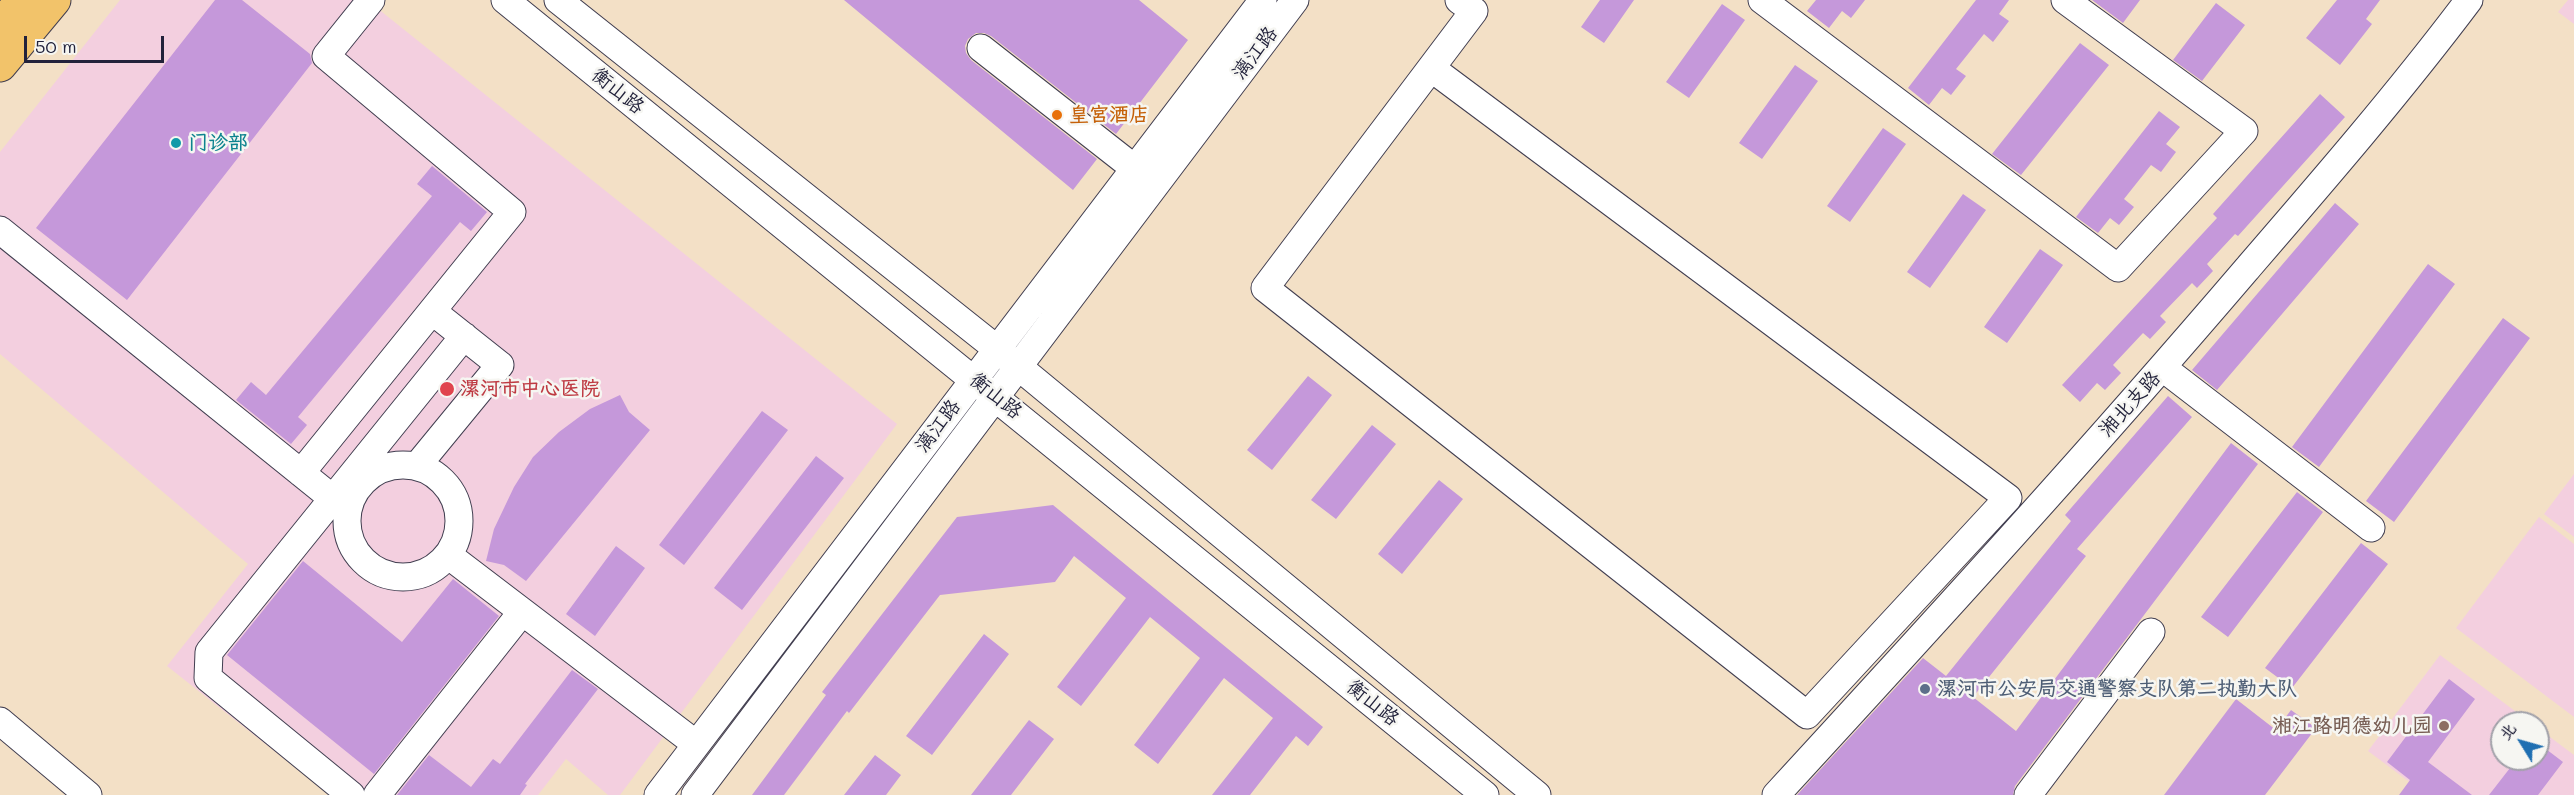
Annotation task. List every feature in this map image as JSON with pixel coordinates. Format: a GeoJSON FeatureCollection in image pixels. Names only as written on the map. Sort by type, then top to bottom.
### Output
{"type":"FeatureCollection","features":[{"type":"Feature","properties":{"kind":"main road"},"geometry":{"type":"LineString","coordinates":[[0,65],[16,17],[54,0]]}},
{"type":"Feature","properties":{"kind":"street"},"geometry":{"type":"LineString","coordinates":[[301,473],[512,212],[326,56],[371,0]]}},
{"type":"Feature","properties":{"kind":"street","name":"衡山路"},"geometry":{"type":"LineString","coordinates":[[505,0],[1485,795]]}},
{"type":"Feature","properties":{"kind":"street","name":"衡山路"},"geometry":{"type":"LineString","coordinates":[[558,0],[997,349],[1537,795]]}},
{"type":"Feature","properties":{"kind":"street","name":"漓江路"},"geometry":{"type":"LineString","coordinates":[[658,795],[1263,0]]}},
{"type":"Feature","properties":{"kind":"street","name":"漓江路"},"geometry":{"type":"LineString","coordinates":[[695,795],[1295,0]]}},
{"type":"Feature","properties":{"kind":"street"},"geometry":{"type":"LineString","coordinates":[[1431,68],[2008,498],[1807,715],[1265,288],[1474,11],[1459,0]]}},
{"type":"Feature","properties":{"kind":"street"},"geometry":{"type":"LineString","coordinates":[[1762,0],[2118,268],[2244,131],[2065,0]]}},
{"type":"Feature","properties":{"kind":"street","name":"湘北支路"},"geometry":{"type":"LineString","coordinates":[[1776,795],[2033,515],[2163,368],[2419,66],[2469,0]]}},
{"type":"Feature","properties":{"kind":"street"},"geometry":{"type":"LineString","coordinates":[[981,48],[1156,185]]}},
{"type":"Feature","properties":{"kind":"street"},"geometry":{"type":"LineString","coordinates":[[0,230],[340,504],[352,547],[364,562],[380,573],[398,577],[417,576],[434,568],[448,555],[456,538],[459,520],[456,502],[447,486],[434,474],[417,466],[399,465],[381,469],[366,478],[354,493],[340,504]]}},
{"type":"Feature","properties":{"kind":"street"},"geometry":{"type":"LineString","coordinates":[[417,466],[500,365],[432,310]]}},
{"type":"Feature","properties":{"kind":"street"},"geometry":{"type":"LineString","coordinates":[[351,795],[208,678],[209,652],[340,504],[464,336]]}},
{"type":"Feature","properties":{"kind":"street"},"geometry":{"type":"LineString","coordinates":[[2163,368],[2371,528]]}},
{"type":"Feature","properties":{"kind":"street"},"geometry":{"type":"LineString","coordinates":[[448,555],[696,744]]}},
{"type":"Feature","properties":{"kind":"street"},"geometry":{"type":"LineString","coordinates":[[377,795],[522,612]]}},
{"type":"Feature","properties":{"kind":"street"},"geometry":{"type":"LineString","coordinates":[[2028,795],[2151,632]]}},
{"type":"Feature","properties":{"kind":"street"},"geometry":{"type":"LineString","coordinates":[[0,721],[88,795]]}},
{"type":"Feature","properties":{"kind":"shaded area","name":"漯河市中心医院"},"geometry":{"type":"Polygon","coordinates":[[[120,0],[367,0],[897,424],[620,795],[608,795],[566,759],[538,795],[330,795],[167,666],[248,564],[0,354],[0,152],[120,0]]]}},
{"type":"Feature","properties":{"kind":"shaded area"},"geometry":{"type":"Polygon","coordinates":[[[2568,0],[2574,0],[2574,24],[2558,12],[2568,0]]]}},
{"type":"Feature","properties":{"kind":"shaded area"},"geometry":{"type":"Polygon","coordinates":[[[2574,474],[2574,537],[2544,514],[2574,474]]]}},
{"type":"Feature","properties":{"kind":"shaded area"},"geometry":{"type":"Polygon","coordinates":[[[2539,517],[2574,544],[2574,717],[2456,628],[2539,517]]]}},
{"type":"Feature","properties":{"kind":"shaded area","name":"湘江路明德幼儿园"},"geometry":{"type":"Polygon","coordinates":[[[2440,655],[2515,711],[2490,711],[2490,771],[2550,771],[2550,737],[2574,755],[2574,795],[2427,795],[2368,751],[2440,655]]]}},
{"type":"Feature","properties":{"kind":"building","name":"门诊部"},"geometry":{"type":"Polygon","coordinates":[[[215,0],[242,0],[310,54],[312,63],[127,300],[36,228],[215,0]]]}},
{"type":"Feature","properties":{"kind":"building","name":"皇宫酒店"},"geometry":{"type":"Polygon","coordinates":[[[844,0],[1139,0],[1188,40],[1116,134],[991,36],[976,33],[968,39],[965,46],[966,53],[971,60],[1097,159],[1073,190],[844,0]]]}},
{"type":"Feature","properties":{"kind":"building"},"geometry":{"type":"Polygon","coordinates":[[[1600,0],[1634,0],[1604,43],[1581,27],[1600,0]]]}},
{"type":"Feature","properties":{"kind":"building"},"geometry":{"type":"Polygon","coordinates":[[[1816,0],[1865,0],[1851,18],[1842,11],[1829,28],[1807,11],[1816,0]]]}},
{"type":"Feature","properties":{"kind":"building"},"geometry":{"type":"Polygon","coordinates":[[[1976,0],[2009,0],[1999,14],[2009,21],[1993,42],[1984,34],[1956,69],[1966,76],[1951,95],[1942,88],[1929,105],[1908,88],[1976,0]]]}},
{"type":"Feature","properties":{"kind":"building"},"geometry":{"type":"Polygon","coordinates":[[[2092,0],[2140,0],[2123,23],[2092,0]]]}},
{"type":"Feature","properties":{"kind":"building"},"geometry":{"type":"Polygon","coordinates":[[[2337,0],[2380,0],[2366,19],[2372,24],[2340,65],[2306,38],[2337,0]]]}},
{"type":"Feature","properties":{"kind":"building"},"geometry":{"type":"Polygon","coordinates":[[[2216,3],[2245,25],[2202,81],[2173,60],[2216,3]]]}},
{"type":"Feature","properties":{"kind":"building"},"geometry":{"type":"Polygon","coordinates":[[[1722,4],[1745,20],[1689,98],[1666,82],[1722,4]]]}},
{"type":"Feature","properties":{"kind":"building"},"geometry":{"type":"Polygon","coordinates":[[[2080,43],[2109,65],[2021,175],[1992,154],[2080,43]]]}},
{"type":"Feature","properties":{"kind":"building"},"geometry":{"type":"Polygon","coordinates":[[[1795,65],[1818,81],[1762,159],[1739,143],[1795,65]]]}},
{"type":"Feature","properties":{"kind":"building"},"geometry":{"type":"Polygon","coordinates":[[[2320,94],[2345,117],[2238,236],[2235,234],[2207,264],[2213,271],[2197,288],[2192,283],[2160,316],[2166,322],[2150,339],[2143,333],[2113,365],[2121,373],[2105,390],[2097,383],[2080,402],[2062,385],[2217,218],[2213,214],[2320,94]]]}},
{"type":"Feature","properties":{"kind":"building"},"geometry":{"type":"Polygon","coordinates":[[[2159,111],[2180,127],[2166,144],[2176,152],[2161,172],[2151,165],[2124,199],[2134,207],[2119,225],[2110,218],[2098,233],[2076,217],[2159,111]]]}},
{"type":"Feature","properties":{"kind":"building"},"geometry":{"type":"Polygon","coordinates":[[[1883,128],[1906,144],[1850,222],[1827,206],[1883,128]]]}},
{"type":"Feature","properties":{"kind":"building"},"geometry":{"type":"Polygon","coordinates":[[[432,166],[487,212],[471,231],[460,222],[298,417],[307,425],[291,444],[236,400],[251,382],[266,395],[432,196],[417,184],[432,166]]]}},
{"type":"Feature","properties":{"kind":"building"},"geometry":{"type":"Polygon","coordinates":[[[1963,194],[1986,210],[1930,288],[1907,272],[1963,194]]]}},
{"type":"Feature","properties":{"kind":"building"},"geometry":{"type":"Polygon","coordinates":[[[2335,203],[2359,224],[2217,390],[2192,370],[2335,203]]]}},
{"type":"Feature","properties":{"kind":"building"},"geometry":{"type":"Polygon","coordinates":[[[2040,249],[2063,265],[2007,343],[1984,327],[2040,249]]]}},
{"type":"Feature","properties":{"kind":"building"},"geometry":{"type":"Polygon","coordinates":[[[2428,264],[2455,284],[2319,467],[2292,447],[2428,264]]]}},
{"type":"Feature","properties":{"kind":"building"},"geometry":{"type":"Polygon","coordinates":[[[2503,318],[2530,338],[2394,522],[2366,501],[2503,318]]]}},
{"type":"Feature","properties":{"kind":"building"},"geometry":{"type":"Polygon","coordinates":[[[1308,376],[1332,395],[1272,470],[1247,450],[1308,376]]]}},
{"type":"Feature","properties":{"kind":"building"},"geometry":{"type":"Polygon","coordinates":[[[620,395],[629,412],[650,430],[526,581],[504,565],[486,561],[494,529],[514,487],[533,457],[559,432],[590,409],[620,395]]]}},
{"type":"Feature","properties":{"kind":"building"},"geometry":{"type":"Polygon","coordinates":[[[2168,396],[2192,417],[2077,549],[2086,556],[1973,697],[2016,731],[2231,443],[2258,464],[2015,786],[2013,795],[1797,795],[1923,658],[1946,676],[2071,521],[2065,515],[2168,396]]]}},
{"type":"Feature","properties":{"kind":"building"},"geometry":{"type":"Polygon","coordinates":[[[762,411],[788,430],[684,565],[659,545],[762,411]]]}},
{"type":"Feature","properties":{"kind":"building"},"geometry":{"type":"Polygon","coordinates":[[[1372,425],[1396,444],[1336,519],[1311,500],[1372,425]]]}},
{"type":"Feature","properties":{"kind":"building"},"geometry":{"type":"Polygon","coordinates":[[[816,456],[844,478],[742,610],[714,588],[816,456]]]}},
{"type":"Feature","properties":{"kind":"building"},"geometry":{"type":"Polygon","coordinates":[[[1439,480],[1463,499],[1402,574],[1378,554],[1439,480]]]}},
{"type":"Feature","properties":{"kind":"building"},"geometry":{"type":"Polygon","coordinates":[[[2297,492],[2323,512],[2228,637],[2201,617],[2297,492]]]}},
{"type":"Feature","properties":{"kind":"building"},"geometry":{"type":"Polygon","coordinates":[[[1053,505],[1323,727],[1308,746],[1296,736],[1250,795],[1212,795],[1273,718],[1224,678],[1158,764],[1134,745],[1200,658],[1150,617],[1081,706],[1057,687],[1126,598],[1074,556],[1055,582],[940,595],[849,713],[847,711],[784,795],[752,795],[826,695],[822,692],[957,517],[1053,505]]]}},
{"type":"Feature","properties":{"kind":"building"},"geometry":{"type":"Polygon","coordinates":[[[2361,543],[2388,564],[2292,688],[2265,668],[2361,543]]]}},
{"type":"Feature","properties":{"kind":"building"},"geometry":{"type":"Polygon","coordinates":[[[616,546],[645,568],[595,636],[566,614],[616,546]]]}},
{"type":"Feature","properties":{"kind":"building"},"geometry":{"type":"Polygon","coordinates":[[[303,561],[402,642],[453,579],[499,616],[374,774],[227,655],[303,561]]]}},
{"type":"Feature","properties":{"kind":"building"},"geometry":{"type":"Polygon","coordinates":[[[984,634],[1009,654],[932,755],[906,736],[984,634]]]}},
{"type":"Feature","properties":{"kind":"building"},"geometry":{"type":"Polygon","coordinates":[[[572,670],[598,689],[525,784],[527,785],[520,795],[397,795],[429,755],[471,787],[493,759],[500,764],[572,670]]]}},
{"type":"Feature","properties":{"kind":"building"},"geometry":{"type":"Polygon","coordinates":[[[2449,679],[2475,699],[2428,762],[2472,795],[2399,795],[2410,780],[2387,762],[2449,679]]]}},
{"type":"Feature","properties":{"kind":"building"},"geometry":{"type":"Polygon","coordinates":[[[2236,699],[2276,730],[2291,710],[2316,728],[2265,795],[2164,795],[2236,699]]]}},
{"type":"Feature","properties":{"kind":"building"},"geometry":{"type":"Polygon","coordinates":[[[1029,720],[1054,739],[1011,795],[971,795],[1029,720]]]}},
{"type":"Feature","properties":{"kind":"building"},"geometry":{"type":"Polygon","coordinates":[[[2550,752],[2563,762],[2538,795],[2489,795],[2508,771],[2550,771],[2550,752]]]}},
{"type":"Feature","properties":{"kind":"building"},"geometry":{"type":"Polygon","coordinates":[[[875,755],[901,775],[886,795],[844,795],[875,755]]]}},
{"type":"Feature","properties":{"kind":"place","name":"皇宫酒店"},"geometry":{"type":"Point","coordinates":[1057,115]}},
{"type":"Feature","properties":{"kind":"place","name":"门诊部"},"geometry":{"type":"Point","coordinates":[176,143]}},
{"type":"Feature","properties":{"kind":"place","name":"漯河市中心医院"},"geometry":{"type":"Point","coordinates":[447,389]}},
{"type":"Feature","properties":{"kind":"place","name":"漯河市公安局交通警察支队第二执勤大队"},"geometry":{"type":"Point","coordinates":[1925,689]}},
{"type":"Feature","properties":{"kind":"place","name":"湘江路明德幼儿园"},"geometry":{"type":"Point","coordinates":[2444,726]}}]}
